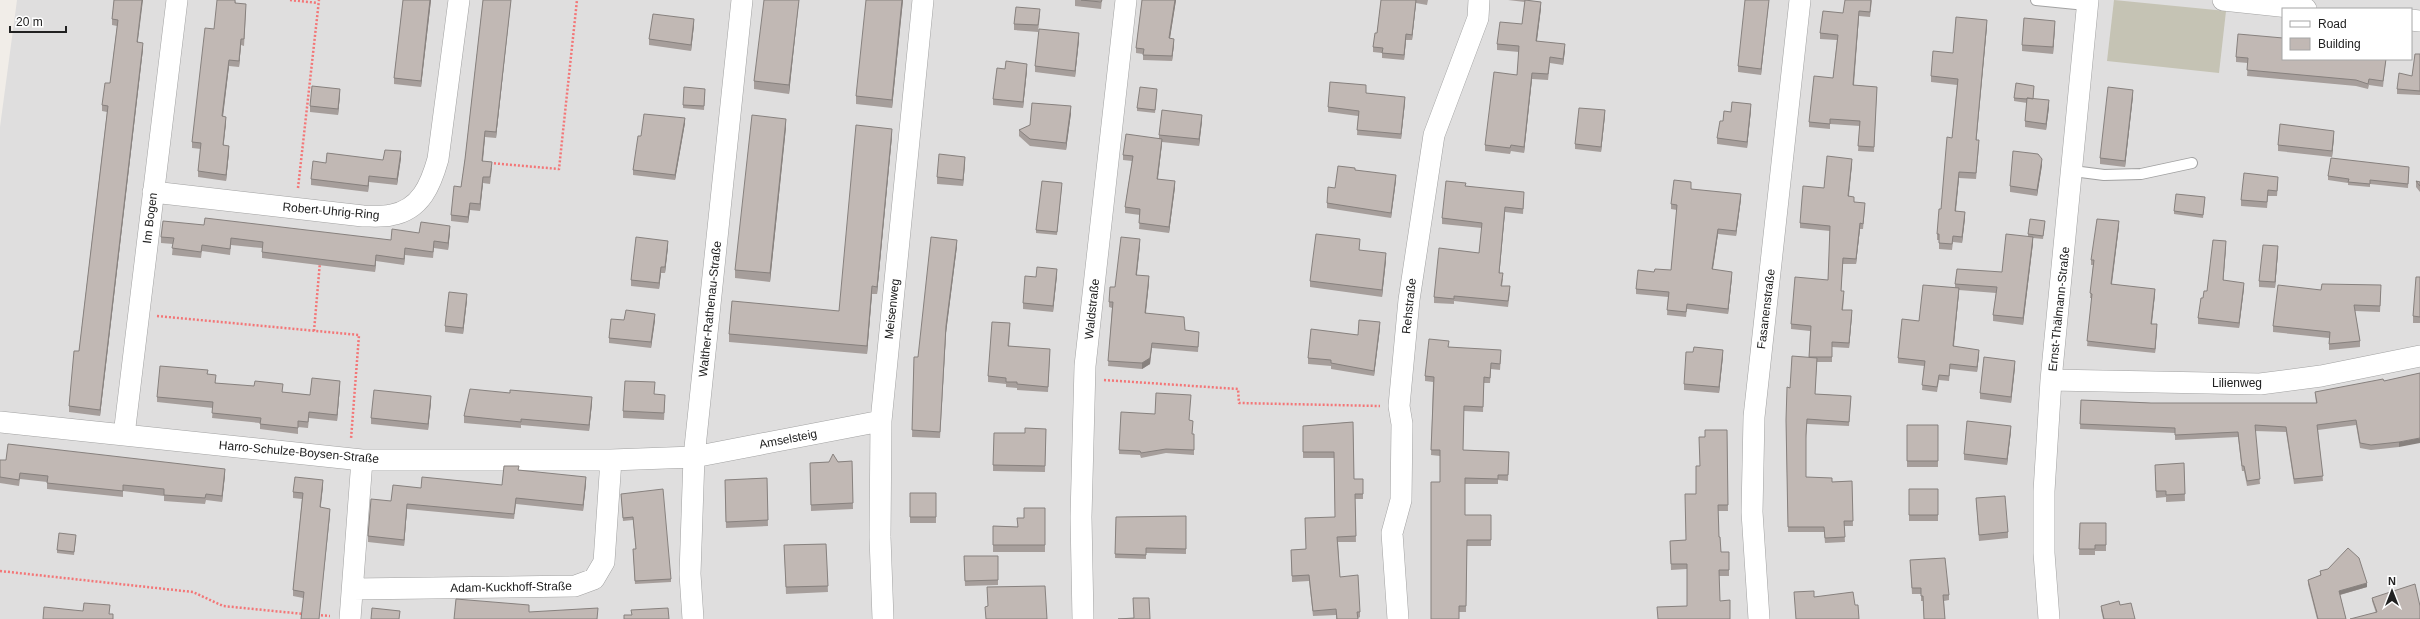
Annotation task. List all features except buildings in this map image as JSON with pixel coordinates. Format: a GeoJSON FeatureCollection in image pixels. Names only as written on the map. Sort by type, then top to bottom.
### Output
{"type":"FeatureCollection","features":[{"type":"Feature","properties":{"kind":"street","name":"Im Bogen"},"geometry":{"type":"LineString","coordinates":[[124,435],[177,0]]}},
{"type":"Feature","properties":{"kind":"street","name":"Robert-Uhrig-Ring"},"geometry":{"type":"LineString","coordinates":[[153,192],[363,216],[392,215],[423,197],[431,182],[438,159],[460,0]]}},
{"type":"Feature","properties":{"kind":"street","name":"Walther-Rathenau-Straße"},"geometry":{"type":"LineString","coordinates":[[693,619],[690,574],[694,457],[742,0]]}},
{"type":"Feature","properties":{"kind":"street","name":"Meisenweg"},"geometry":{"type":"LineString","coordinates":[[883,619],[880,537],[881,421],[923,0]]}},
{"type":"Feature","properties":{"kind":"street","name":"Waldstraße"},"geometry":{"type":"LineString","coordinates":[[1083,619],[1081,517],[1085,379],[1126,0]]}},
{"type":"Feature","properties":{"kind":"street","name":"Rehstraße"},"geometry":{"type":"LineString","coordinates":[[1398,619],[1392,533],[1401,500],[1402,424],[1399,406],[1409,300],[1428,161],[1434,135],[1478,18],[1479,0]]}},
{"type":"Feature","properties":{"kind":"street","name":"Fasanenstraße"},"geometry":{"type":"LineString","coordinates":[[1759,619],[1752,512],[1754,417],[1800,0]]}},
{"type":"Feature","properties":{"kind":"street"},"geometry":{"type":"LineString","coordinates":[[2223,0],[2297,8]]}},
{"type":"Feature","properties":{"kind":"street","name":"Ernst-Thälmann-Straße"},"geometry":{"type":"LineString","coordinates":[[2049,619],[2044,552],[2044,491],[2051,380],[2073,171],[2087,3]]}},
{"type":"Feature","properties":{"kind":"street","name":"Lilienweg"},"geometry":{"type":"LineString","coordinates":[[2051,380],[2260,384],[2321,376],[2420,356]]}},
{"type":"Feature","properties":{"kind":"street","name":"Amselsteig"},"geometry":{"type":"LineString","coordinates":[[694,457],[881,421]]}},
{"type":"Feature","properties":{"kind":"street","name":"Harro-Schulze-Boysen-Straße"},"geometry":{"type":"LineString","coordinates":[[0,422],[356,459],[611,460],[694,457]]}},
{"type":"Feature","properties":{"kind":"street"},"geometry":{"type":"LineString","coordinates":[[350,619],[353,589],[356,459]]}},
{"type":"Feature","properties":{"kind":"street","name":"Adam-Kuckhoff-Straße"},"geometry":{"type":"LineString","coordinates":[[353,589],[575,586],[594,579],[604,562],[611,460]]}},
{"type":"Feature","properties":{"kind":"lane"},"geometry":{"type":"LineString","coordinates":[[2036,0],[2087,3]]}},
{"type":"Feature","properties":{"kind":"lane"},"geometry":{"type":"LineString","coordinates":[[2073,171],[2104,175],[2141,174],[2192,163]]}},
{"type":"Feature","properties":{"kind":"path"},"geometry":{"type":"LineString","coordinates":[[290,0],[318,2],[295,208]]}},
{"type":"Feature","properties":{"kind":"path"},"geometry":{"type":"LineString","coordinates":[[484,163],[559,169],[577,0]]}},
{"type":"Feature","properties":{"kind":"path"},"geometry":{"type":"LineString","coordinates":[[314,331],[320,260]]}},
{"type":"Feature","properties":{"kind":"path"},"geometry":{"type":"LineString","coordinates":[[139,314],[359,335],[356,459]]}},
{"type":"Feature","properties":{"kind":"path"},"geometry":{"type":"LineString","coordinates":[[1085,379],[1238,389],[1239,403],[1399,406]]}},
{"type":"Feature","properties":{"kind":"path"},"geometry":{"type":"LineString","coordinates":[[0,571],[193,592],[223,606],[350,619]]}},
{"type":"Feature","properties":{"kind":"shaded area"},"geometry":{"type":"Polygon","coordinates":[[[17,0],[2420,0],[2420,619],[0,619],[0,127],[17,0]]]}},
{"type":"Feature","properties":{"kind":"shaded area"},"geometry":{"type":"Polygon","coordinates":[[[2114,0],[2226,11],[2219,73],[2107,61],[2114,0]]]}}]}
